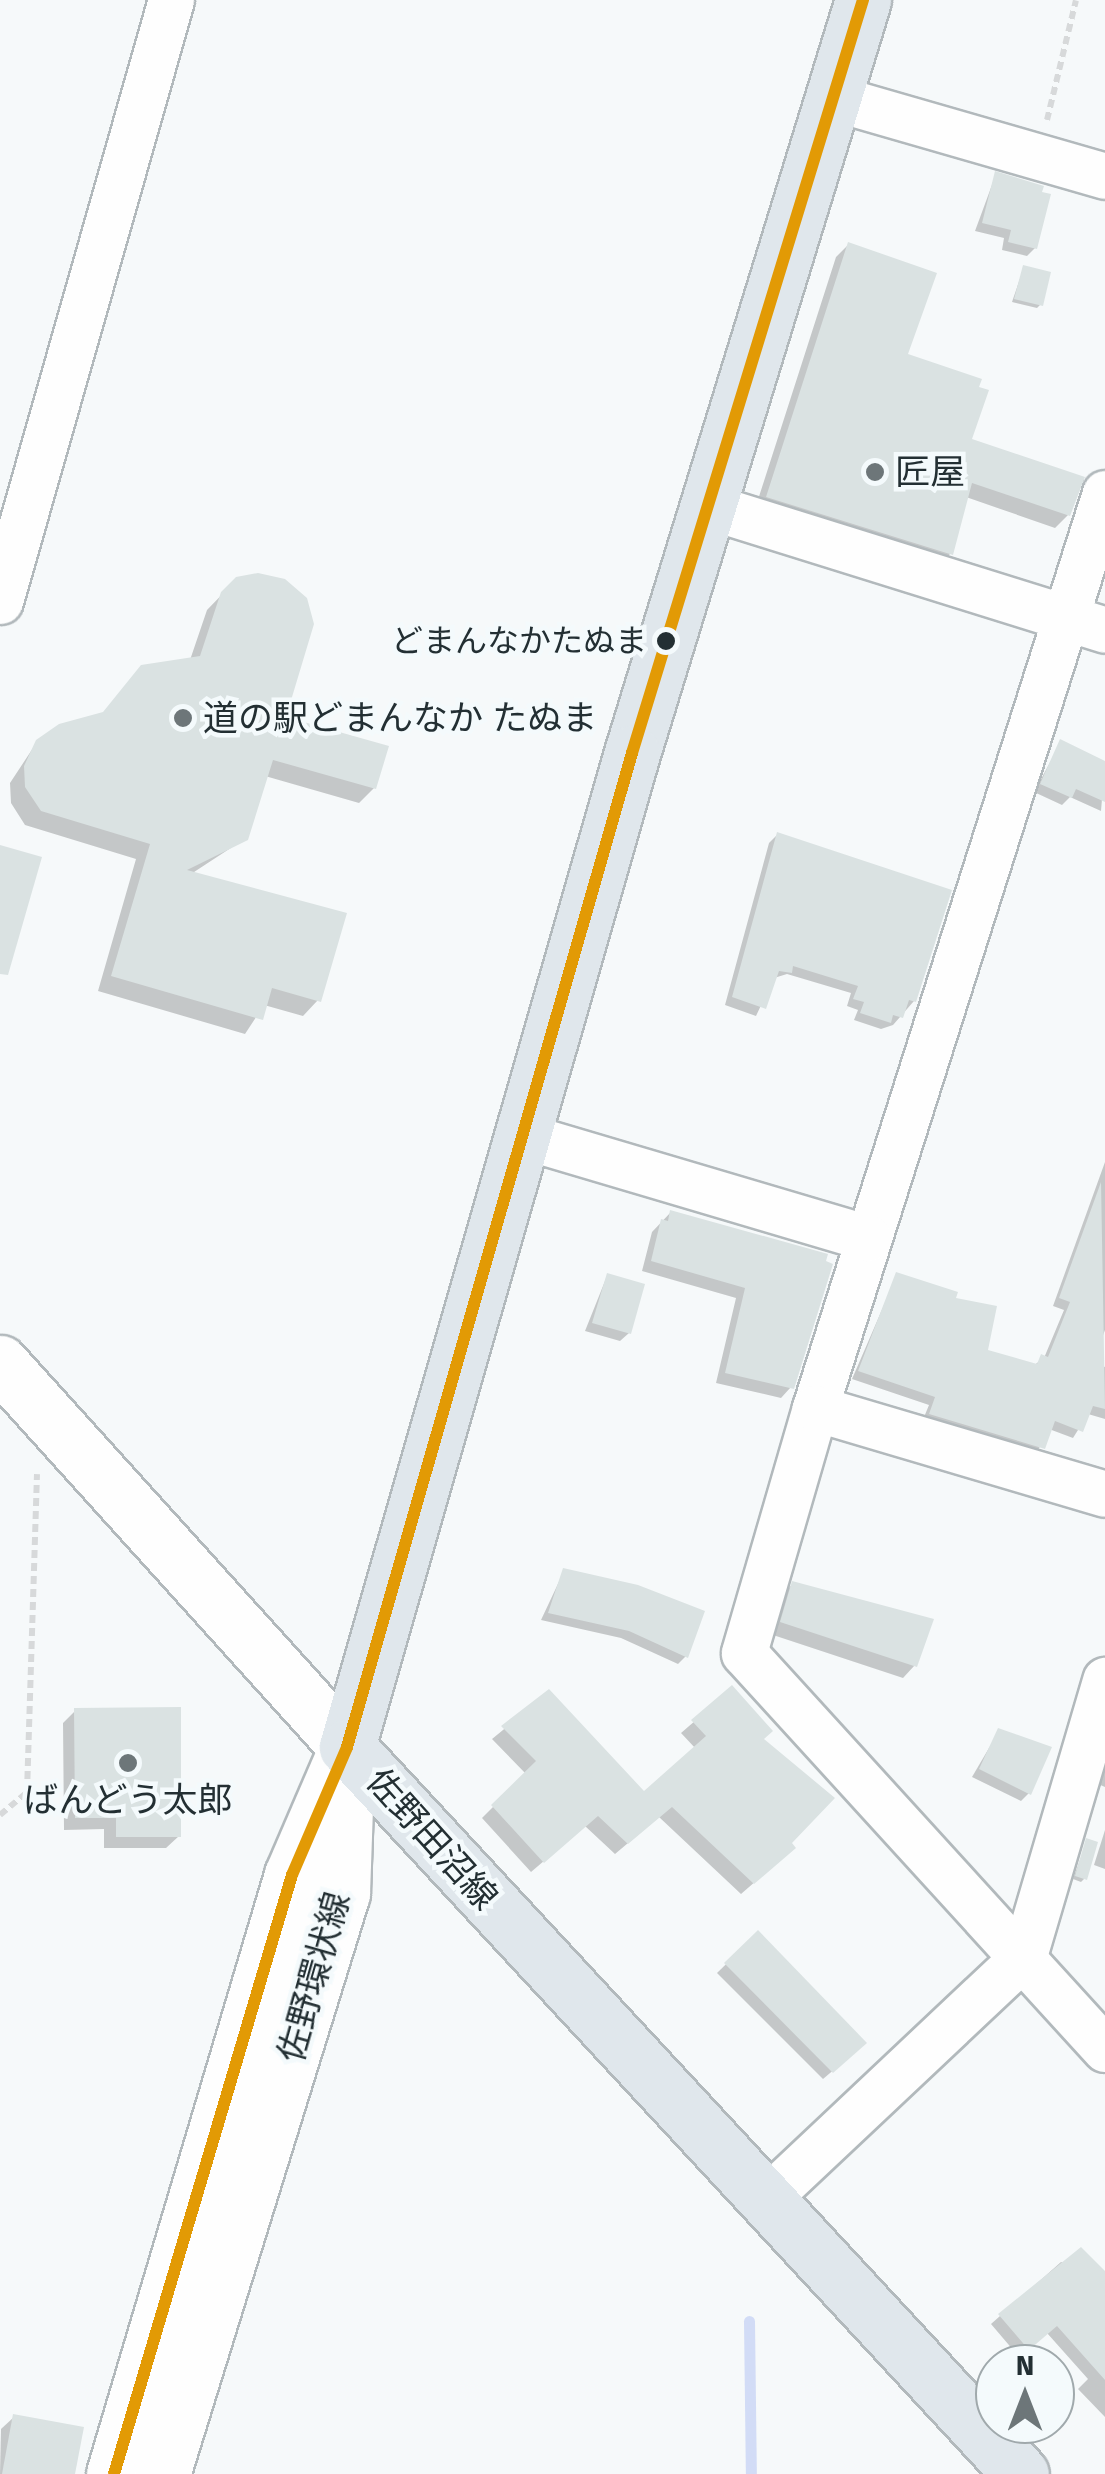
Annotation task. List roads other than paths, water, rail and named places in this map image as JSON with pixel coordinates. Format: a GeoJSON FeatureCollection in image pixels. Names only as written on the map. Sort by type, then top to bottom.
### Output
{"type":"FeatureCollection","features":[{"type":"Feature","properties":{"kind":"main road","name":"佐野田沼線"},"geometry":{"type":"LineString","coordinates":[[863,0],[708,506],[347,1747],[763,2202],[1021,2474]]}},
{"type":"Feature","properties":{"kind":"main road"},"geometry":{"type":"LineString","coordinates":[[0,1363],[347,1747]]}},
{"type":"Feature","properties":{"kind":"main road","name":"佐野環状線"},"geometry":{"type":"LineString","coordinates":[[114,2474],[292,1875],[347,1747]]}},
{"type":"Feature","properties":{"kind":"main road","name":"佐野環状線"},"geometry":{"type":"LineString","coordinates":[[162,2474],[342,1893],[347,1747]]}},
{"type":"Feature","properties":{"kind":"street"},"geometry":{"type":"LineString","coordinates":[[0,601],[170,0]]}},
{"type":"Feature","properties":{"kind":"street"},"geometry":{"type":"LineString","coordinates":[[835,98],[1105,176]]}},
{"type":"Feature","properties":{"kind":"street"},"geometry":{"type":"LineString","coordinates":[[1105,493],[1086,624],[868,1238],[746,1631],[744,1653],[1105,2049]]}},
{"type":"Feature","properties":{"kind":"street"},"geometry":{"type":"LineString","coordinates":[[708,506],[1086,624]]}},
{"type":"Feature","properties":{"kind":"street"},"geometry":{"type":"LineString","coordinates":[[524,1136],[868,1238]]}},
{"type":"Feature","properties":{"kind":"street"},"geometry":{"type":"LineString","coordinates":[[815,1408],[1105,1494]]}},
{"type":"Feature","properties":{"kind":"street"},"geometry":{"type":"LineString","coordinates":[[763,2202],[1024,1956],[1105,1680]]}},
{"type":"Feature","properties":{"kind":"waterway"},"geometry":{"type":"LineString","coordinates":[[749,2321],[751,2474]]}},
{"type":"Feature","properties":{"kind":"place","name":"匠屋"},"geometry":{"type":"Point","coordinates":[875,472]}},
{"type":"Feature","properties":{"kind":"place","name":"どまんなかたぬま"},"geometry":{"type":"Point","coordinates":[666,641]}},
{"type":"Feature","properties":{"kind":"place","name":"道の駅どまんなか たぬま"},"geometry":{"type":"Point","coordinates":[183,718]}},
{"type":"Feature","properties":{"kind":"place","name":"ばんどう太郎"},"geometry":{"type":"Point","coordinates":[128,1763]}}]}
